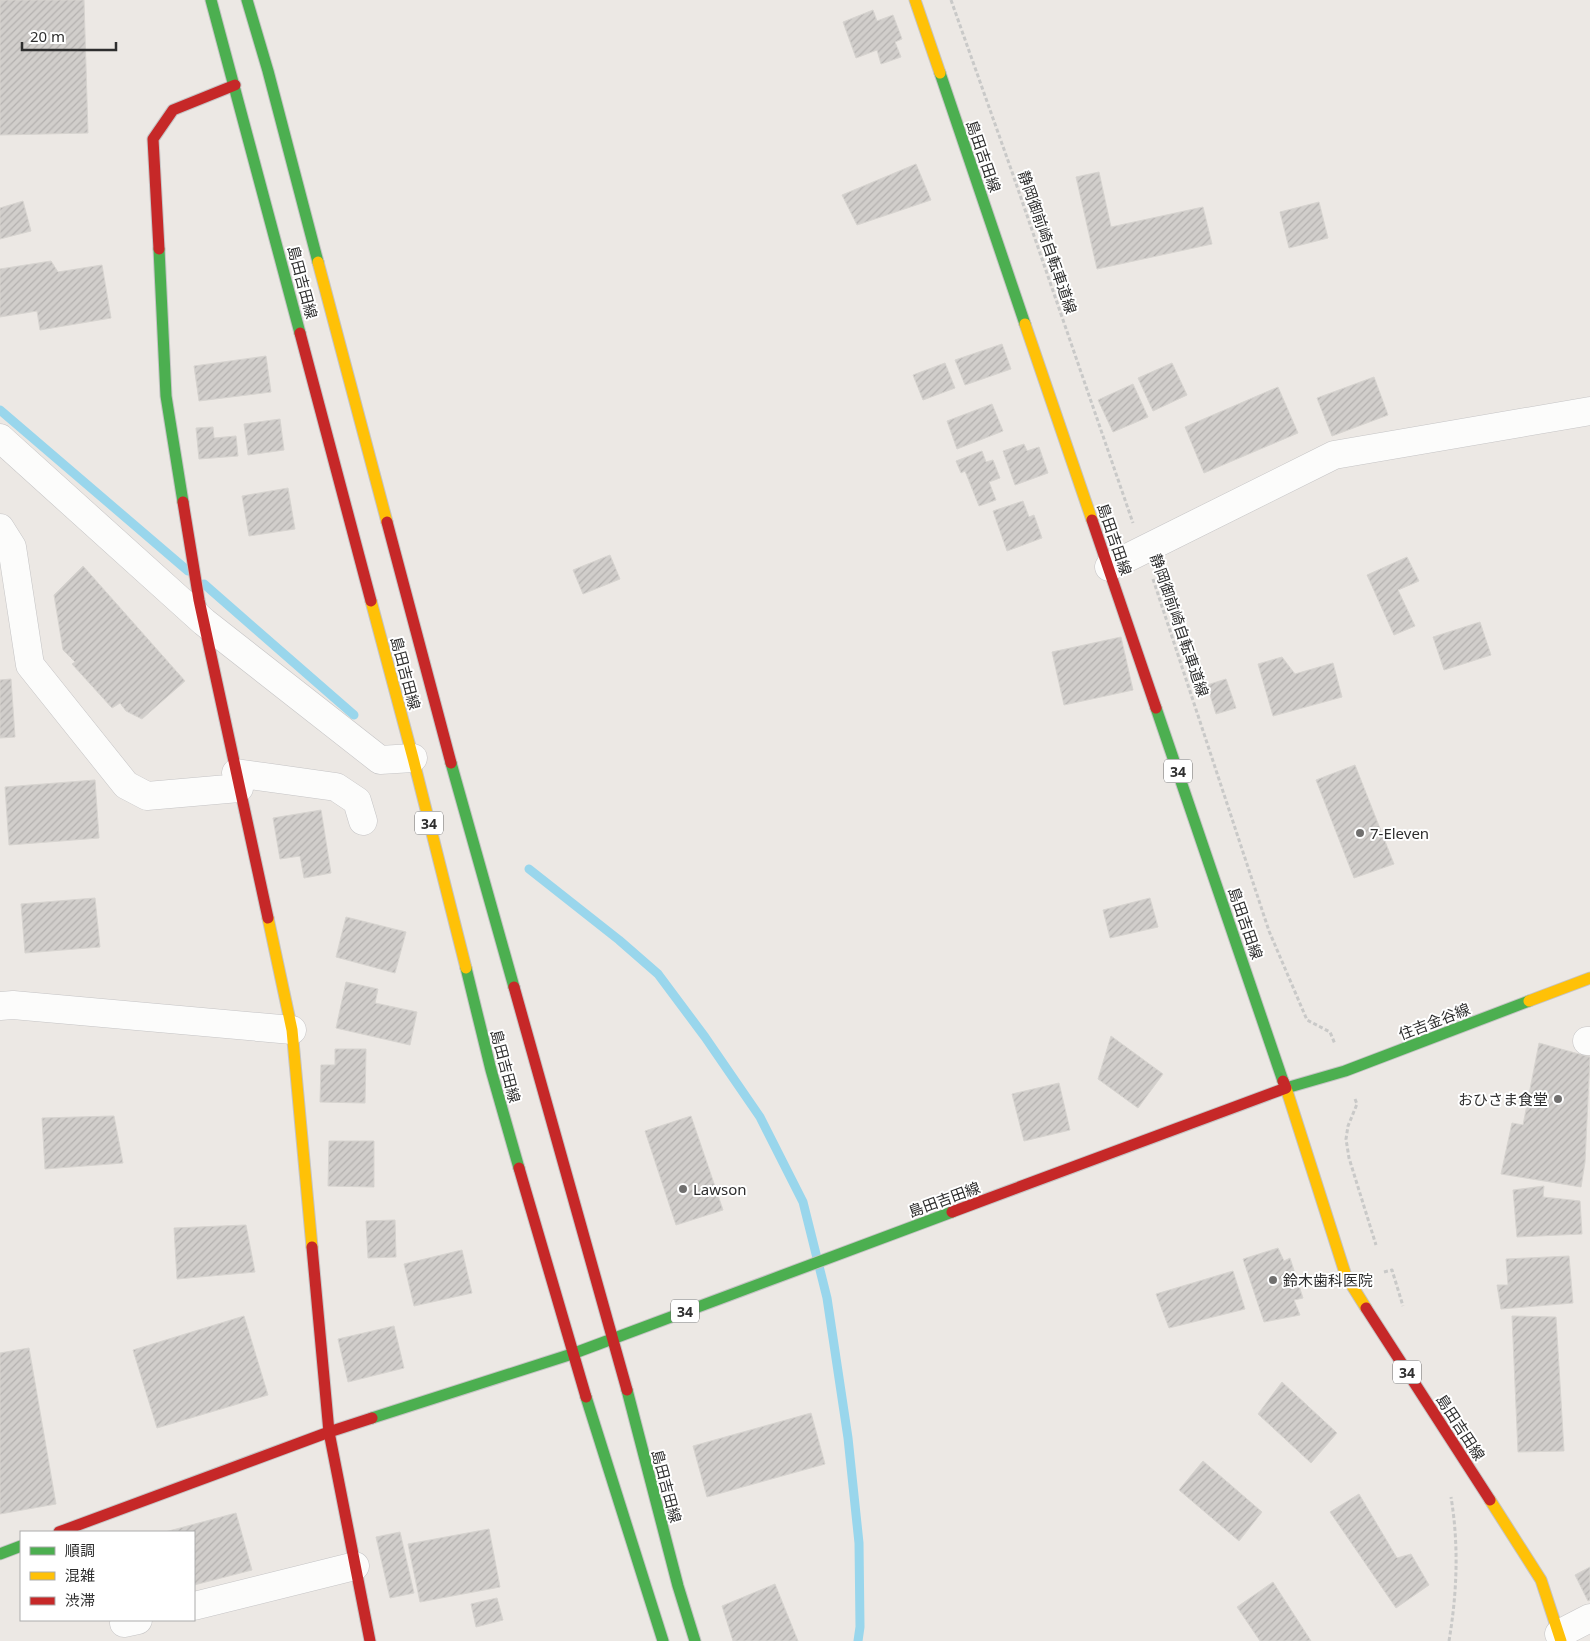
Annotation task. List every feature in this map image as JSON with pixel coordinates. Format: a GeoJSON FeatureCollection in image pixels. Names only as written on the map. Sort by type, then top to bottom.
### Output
{"type":"FeatureCollection","features":[{"type":"Feature","properties":{"kind":"main road","name":"島田吉田線"},"geometry":{"type":"LineString","coordinates":[[211,0],[413,758],[491,1070],[572,1354],[663,1641]]}},
{"type":"Feature","properties":{"kind":"main road","name":"島田吉田線"},"geometry":{"type":"LineString","coordinates":[[247,0],[273,90],[447,750],[613,1338],[678,1586],[695,1641]]}},
{"type":"Feature","properties":{"kind":"main road","name":"島田吉田線"},"geometry":{"type":"LineString","coordinates":[[915,0],[1286,1088],[1346,1276],[1541,1580],[1560,1637]]}},
{"type":"Feature","properties":{"kind":"main road"},"geometry":{"type":"LineString","coordinates":[[235,85],[173,110],[153,139],[166,396],[202,611],[292,1030],[329,1432],[370,1641]]}},
{"type":"Feature","properties":{"kind":"main road","name":"住吉金谷線"},"geometry":{"type":"LineString","coordinates":[[1286,1088],[1346,1071],[1590,978]]}},
{"type":"Feature","properties":{"kind":"main road","name":"島田吉田線"},"geometry":{"type":"LineString","coordinates":[[572,1354],[1286,1088]]}},
{"type":"Feature","properties":{"kind":"main road"},"geometry":{"type":"LineString","coordinates":[[62,1531],[329,1432],[572,1354]]}},
{"type":"Feature","properties":{"kind":"main road"},"geometry":{"type":"LineString","coordinates":[[0,1554],[20,1546]]}},
{"type":"Feature","properties":{"kind":"street"},"geometry":{"type":"LineString","coordinates":[[1109,567],[1334,455],[1590,411]]}},
{"type":"Feature","properties":{"kind":"street"},"geometry":{"type":"LineString","coordinates":[[0,438],[380,760],[413,758]]}},
{"type":"Feature","properties":{"kind":"street"},"geometry":{"type":"LineString","coordinates":[[0,528],[12,547],[30,665],[126,785],[147,796],[237,780],[336,788],[357,801],[363,820]]}},
{"type":"Feature","properties":{"kind":"street"},"geometry":{"type":"LineString","coordinates":[[0,1006],[13,1005],[292,1030]]}},
{"type":"Feature","properties":{"kind":"street"},"geometry":{"type":"LineString","coordinates":[[195,1606],[355,1566]]}},
{"type":"Feature","properties":{"kind":"street"},"geometry":{"type":"LineString","coordinates":[[1560,1637],[1590,1618]]}},
{"type":"Feature","properties":{"kind":"path","name":"静岡御前崎自転車道線"},"geometry":{"type":"LineString","coordinates":[[951,0],[1143,550],[1269,931],[1306,1020],[1330,1032],[1346,1071],[1357,1104],[1348,1126],[1346,1139],[1349,1158],[1376,1245]]}},
{"type":"Feature","properties":{"kind":"path"},"geometry":{"type":"LineString","coordinates":[[1384,1272],[1392,1270],[1403,1306]]}},
{"type":"Feature","properties":{"kind":"path"},"geometry":{"type":"LineString","coordinates":[[1449,1641],[1455,1606],[1457,1565],[1450,1491]]}},
{"type":"Feature","properties":{"kind":"building"},"geometry":{"type":"Polygon","coordinates":[[[0,0],[84,0],[88,133],[0,135],[0,0]]]}},
{"type":"Feature","properties":{"kind":"building"},"geometry":{"type":"Polygon","coordinates":[[[873,10],[877,21],[893,15],[902,39],[895,42],[901,57],[881,64],[877,50],[856,58],[843,22],[873,10]]]}},
{"type":"Feature","properties":{"kind":"building"},"geometry":{"type":"Polygon","coordinates":[[[916,164],[931,200],[857,225],[842,195],[916,164]]]}},
{"type":"Feature","properties":{"kind":"building"},"geometry":{"type":"Polygon","coordinates":[[[1099,172],[1111,227],[1203,207],[1212,244],[1097,269],[1076,177],[1099,172]]]}},
{"type":"Feature","properties":{"kind":"building"},"geometry":{"type":"Polygon","coordinates":[[[23,201],[31,231],[0,239],[0,208],[23,201]]]}},
{"type":"Feature","properties":{"kind":"building"},"geometry":{"type":"Polygon","coordinates":[[[1319,202],[1328,238],[1289,248],[1280,212],[1319,202]]]}},
{"type":"Feature","properties":{"kind":"building"},"geometry":{"type":"Polygon","coordinates":[[[51,261],[58,272],[102,265],[111,318],[40,330],[37,311],[0,317],[0,269],[51,261]]]}},
{"type":"Feature","properties":{"kind":"building"},"geometry":{"type":"Polygon","coordinates":[[[1002,344],[1011,369],[965,385],[955,360],[1002,344]]]}},
{"type":"Feature","properties":{"kind":"building"},"geometry":{"type":"Polygon","coordinates":[[[266,356],[271,392],[199,401],[194,366],[266,356]]]}},
{"type":"Feature","properties":{"kind":"building"},"geometry":{"type":"Polygon","coordinates":[[[945,363],[955,388],[923,400],[913,375],[945,363]]]}},
{"type":"Feature","properties":{"kind":"building"},"geometry":{"type":"Polygon","coordinates":[[[1172,363],[1187,395],[1153,411],[1138,378],[1172,363]]]}},
{"type":"Feature","properties":{"kind":"building"},"geometry":{"type":"Polygon","coordinates":[[[1374,377],[1388,415],[1332,436],[1317,398],[1374,377]]]}},
{"type":"Feature","properties":{"kind":"building"},"geometry":{"type":"Polygon","coordinates":[[[1133,384],[1148,417],[1113,432],[1098,400],[1133,384]]]}},
{"type":"Feature","properties":{"kind":"building"},"geometry":{"type":"Polygon","coordinates":[[[1278,387],[1298,433],[1204,473],[1185,427],[1278,387]]]}},
{"type":"Feature","properties":{"kind":"building"},"geometry":{"type":"Polygon","coordinates":[[[992,404],[1003,431],[957,449],[947,421],[992,404]]]}},
{"type":"Feature","properties":{"kind":"building"},"geometry":{"type":"Polygon","coordinates":[[[280,419],[284,450],[248,455],[244,424],[280,419]]]}},
{"type":"Feature","properties":{"kind":"building"},"geometry":{"type":"Polygon","coordinates":[[[213,427],[214,438],[236,436],[238,456],[199,459],[196,428],[213,427]]]}},
{"type":"Feature","properties":{"kind":"building"},"geometry":{"type":"Polygon","coordinates":[[[1024,444],[1027,451],[1039,447],[1048,473],[1015,485],[1003,451],[1024,444]]]}},
{"type":"Feature","properties":{"kind":"building"},"geometry":{"type":"Polygon","coordinates":[[[982,451],[986,462],[993,460],[1000,478],[989,482],[996,500],[979,506],[965,471],[961,473],[956,461],[982,451]]]}},
{"type":"Feature","properties":{"kind":"building"},"geometry":{"type":"Polygon","coordinates":[[[288,488],[295,529],[249,536],[242,496],[288,488]]]}},
{"type":"Feature","properties":{"kind":"building"},"geometry":{"type":"Polygon","coordinates":[[[1023,501],[1029,517],[1034,515],[1042,538],[1007,551],[993,511],[1023,501]]]}},
{"type":"Feature","properties":{"kind":"building"},"geometry":{"type":"Polygon","coordinates":[[[610,555],[620,579],[583,594],[573,570],[610,555]]]}},
{"type":"Feature","properties":{"kind":"building"},"geometry":{"type":"Polygon","coordinates":[[[1407,557],[1419,581],[1398,590],[1415,626],[1394,635],[1367,575],[1407,557]]]}},
{"type":"Feature","properties":{"kind":"building"},"geometry":{"type":"Polygon","coordinates":[[[83,566],[185,681],[142,719],[126,711],[120,703],[112,708],[72,664],[75,662],[63,650],[54,595],[83,566]]]}},
{"type":"Feature","properties":{"kind":"building"},"geometry":{"type":"Polygon","coordinates":[[[1480,622],[1491,655],[1444,670],[1433,637],[1480,622]]]}},
{"type":"Feature","properties":{"kind":"building"},"geometry":{"type":"Polygon","coordinates":[[[1121,637],[1133,690],[1064,705],[1052,652],[1121,637]]]}},
{"type":"Feature","properties":{"kind":"building"},"geometry":{"type":"Polygon","coordinates":[[[1282,657],[1295,674],[1333,663],[1342,697],[1273,716],[1258,664],[1282,657]]]}},
{"type":"Feature","properties":{"kind":"building"},"geometry":{"type":"Polygon","coordinates":[[[11,679],[15,737],[0,738],[0,680],[11,679]]]}},
{"type":"Feature","properties":{"kind":"building"},"geometry":{"type":"Polygon","coordinates":[[[1226,679],[1236,708],[1216,714],[1207,685],[1226,679]]]}},
{"type":"Feature","properties":{"kind":"building"},"geometry":{"type":"Polygon","coordinates":[[[1355,765],[1394,864],[1354,878],[1316,780],[1355,765]]]}},
{"type":"Feature","properties":{"kind":"building"},"geometry":{"type":"Polygon","coordinates":[[[95,780],[99,838],[9,845],[5,787],[95,780]]]}},
{"type":"Feature","properties":{"kind":"building"},"geometry":{"type":"Polygon","coordinates":[[[321,810],[331,873],[304,878],[300,856],[280,859],[273,818],[321,810]]]}},
{"type":"Feature","properties":{"kind":"building"},"geometry":{"type":"Polygon","coordinates":[[[95,898],[100,947],[25,953],[21,904],[95,898]]]}},
{"type":"Feature","properties":{"kind":"building"},"geometry":{"type":"Polygon","coordinates":[[[1150,898],[1158,927],[1110,938],[1103,910],[1150,898]]]}},
{"type":"Feature","properties":{"kind":"building"},"geometry":{"type":"Polygon","coordinates":[[[346,917],[406,932],[395,973],[336,957],[346,917]]]}},
{"type":"Feature","properties":{"kind":"building"},"geometry":{"type":"Polygon","coordinates":[[[346,982],[378,989],[375,1003],[417,1012],[410,1045],[336,1028],[346,982]]]}},
{"type":"Feature","properties":{"kind":"building"},"geometry":{"type":"Polygon","coordinates":[[[1111,1036],[1163,1074],[1138,1108],[1098,1079],[1111,1036]]]}},
{"type":"Feature","properties":{"kind":"building","name":"おひさま食堂"},"geometry":{"type":"Polygon","coordinates":[[[1539,1043],[1590,1057],[1585,1162],[1581,1187],[1501,1174],[1512,1123],[1523,1125],[1539,1043]]]}},
{"type":"Feature","properties":{"kind":"building"},"geometry":{"type":"Polygon","coordinates":[[[335,1049],[366,1049],[365,1103],[320,1102],[321,1065],[335,1065],[335,1049]]]}},
{"type":"Feature","properties":{"kind":"building"},"geometry":{"type":"Polygon","coordinates":[[[1059,1083],[1070,1130],[1024,1141],[1012,1094],[1059,1083]]]}},
{"type":"Feature","properties":{"kind":"building"},"geometry":{"type":"Polygon","coordinates":[[[114,1116],[123,1163],[45,1169],[42,1118],[114,1116]]]}},
{"type":"Feature","properties":{"kind":"building"},"geometry":{"type":"Polygon","coordinates":[[[691,1116],[723,1210],[676,1225],[645,1131],[691,1116]]]}},
{"type":"Feature","properties":{"kind":"building"},"geometry":{"type":"Polygon","coordinates":[[[329,1141],[374,1141],[374,1187],[328,1186],[329,1141]]]}},
{"type":"Feature","properties":{"kind":"building"},"geometry":{"type":"Polygon","coordinates":[[[1544,1186],[1543,1197],[1580,1201],[1582,1234],[1517,1237],[1513,1190],[1544,1186]]]}},
{"type":"Feature","properties":{"kind":"building"},"geometry":{"type":"Polygon","coordinates":[[[395,1220],[396,1257],[368,1258],[366,1221],[395,1220]]]}},
{"type":"Feature","properties":{"kind":"building"},"geometry":{"type":"Polygon","coordinates":[[[246,1225],[255,1272],[177,1279],[174,1228],[246,1225]]]}},
{"type":"Feature","properties":{"kind":"building","name":"鈴木歯科医院"},"geometry":{"type":"Polygon","coordinates":[[[1278,1248],[1284,1261],[1290,1258],[1303,1298],[1294,1300],[1300,1315],[1264,1322],[1243,1259],[1278,1248]]]}},
{"type":"Feature","properties":{"kind":"building"},"geometry":{"type":"Polygon","coordinates":[[[462,1250],[472,1293],[414,1306],[404,1264],[462,1250]]]}},
{"type":"Feature","properties":{"kind":"building"},"geometry":{"type":"Polygon","coordinates":[[[1569,1256],[1573,1303],[1501,1309],[1497,1285],[1508,1285],[1506,1259],[1569,1256]]]}},
{"type":"Feature","properties":{"kind":"building"},"geometry":{"type":"Polygon","coordinates":[[[1233,1271],[1245,1309],[1169,1328],[1156,1294],[1233,1271]]]}},
{"type":"Feature","properties":{"kind":"building"},"geometry":{"type":"Polygon","coordinates":[[[244,1316],[268,1395],[157,1428],[133,1350],[244,1316]]]}},
{"type":"Feature","properties":{"kind":"building"},"geometry":{"type":"Polygon","coordinates":[[[1512,1316],[1556,1317],[1564,1451],[1518,1452],[1512,1316]]]}},
{"type":"Feature","properties":{"kind":"building"},"geometry":{"type":"Polygon","coordinates":[[[394,1326],[404,1368],[348,1382],[338,1339],[394,1326]]]}},
{"type":"Feature","properties":{"kind":"building"},"geometry":{"type":"Polygon","coordinates":[[[29,1348],[56,1504],[0,1514],[0,1353],[29,1348]]]}},
{"type":"Feature","properties":{"kind":"building"},"geometry":{"type":"Polygon","coordinates":[[[1282,1382],[1337,1433],[1311,1463],[1258,1414],[1282,1382]]]}},
{"type":"Feature","properties":{"kind":"building"},"geometry":{"type":"Polygon","coordinates":[[[811,1413],[825,1464],[707,1497],[693,1446],[811,1413]]]}},
{"type":"Feature","properties":{"kind":"building"},"geometry":{"type":"Polygon","coordinates":[[[1203,1461],[1262,1512],[1239,1541],[1179,1490],[1203,1461]]]}},
{"type":"Feature","properties":{"kind":"building"},"geometry":{"type":"Polygon","coordinates":[[[1359,1494],[1397,1558],[1411,1554],[1429,1585],[1396,1608],[1330,1512],[1359,1494]]]}},
{"type":"Feature","properties":{"kind":"building"},"geometry":{"type":"Polygon","coordinates":[[[236,1513],[252,1570],[195,1585],[195,1531],[169,1531],[236,1513]]]}},
{"type":"Feature","properties":{"kind":"building"},"geometry":{"type":"Polygon","coordinates":[[[489,1529],[500,1587],[420,1602],[408,1544],[489,1529]]]}},
{"type":"Feature","properties":{"kind":"building"},"geometry":{"type":"Polygon","coordinates":[[[400,1532],[414,1593],[390,1598],[376,1537],[400,1532]]]}},
{"type":"Feature","properties":{"kind":"building"},"geometry":{"type":"Polygon","coordinates":[[[1590,1567],[1590,1600],[1588,1601],[1575,1575],[1590,1567]]]}},
{"type":"Feature","properties":{"kind":"building"},"geometry":{"type":"Polygon","coordinates":[[[1273,1582],[1311,1641],[1260,1641],[1237,1607],[1273,1582]]]}},
{"type":"Feature","properties":{"kind":"building"},"geometry":{"type":"Polygon","coordinates":[[[775,1584],[798,1641],[733,1641],[722,1606],[775,1584]]]}},
{"type":"Feature","properties":{"kind":"building"},"geometry":{"type":"Polygon","coordinates":[[[497,1598],[503,1620],[476,1627],[471,1604],[497,1598]]]}},
{"type":"Feature","properties":{"kind":"waterway"},"geometry":{"type":"LineString","coordinates":[[0,410],[188,571]]}},
{"type":"Feature","properties":{"kind":"waterway"},"geometry":{"type":"LineString","coordinates":[[204,584],[354,715]]}},
{"type":"Feature","properties":{"kind":"waterway"},"geometry":{"type":"LineString","coordinates":[[529,869],[619,940],[658,974],[705,1037],[760,1117],[803,1202],[827,1298],[848,1438],[859,1543],[860,1627],[858,1641]]}},
{"type":"Feature","properties":{"kind":"traffic: fast"},"geometry":{"type":"LineString","coordinates":[[211,0],[300,333]]}},
{"type":"Feature","properties":{"kind":"traffic: fast"},"geometry":{"type":"LineString","coordinates":[[247,0],[268,71],[318,262]]}},
{"type":"Feature","properties":{"kind":"traffic: fast"},"geometry":{"type":"LineString","coordinates":[[940,73],[1025,324]]}},
{"type":"Feature","properties":{"kind":"traffic: fast"},"geometry":{"type":"LineString","coordinates":[[159,249],[166,396],[183,502]]}},
{"type":"Feature","properties":{"kind":"traffic: fast"},"geometry":{"type":"LineString","coordinates":[[1156,708],[1283,1081]]}},
{"type":"Feature","properties":{"kind":"traffic: fast"},"geometry":{"type":"LineString","coordinates":[[451,763],[514,987]]}},
{"type":"Feature","properties":{"kind":"traffic: fast"},"geometry":{"type":"LineString","coordinates":[[466,968],[491,1070],[519,1168]]}},
{"type":"Feature","properties":{"kind":"traffic: fast"},"geometry":{"type":"LineString","coordinates":[[1286,1088],[1345,1071],[1529,1001]]}},
{"type":"Feature","properties":{"kind":"traffic: fast"},"geometry":{"type":"LineString","coordinates":[[572,1354],[952,1212]]}},
{"type":"Feature","properties":{"kind":"traffic: fast"},"geometry":{"type":"LineString","coordinates":[[372,1418],[572,1354]]}},
{"type":"Feature","properties":{"kind":"traffic: fast"},"geometry":{"type":"LineString","coordinates":[[627,1390],[678,1586],[695,1641]]}},
{"type":"Feature","properties":{"kind":"traffic: fast"},"geometry":{"type":"LineString","coordinates":[[586,1397],[663,1641]]}},
{"type":"Feature","properties":{"kind":"traffic: fast"},"geometry":{"type":"LineString","coordinates":[[0,1554],[20,1546]]}},
{"type":"Feature","properties":{"kind":"traffic: slow"},"geometry":{"type":"LineString","coordinates":[[915,0],[940,73]]}},
{"type":"Feature","properties":{"kind":"traffic: slow"},"geometry":{"type":"LineString","coordinates":[[318,262],[387,522]]}},
{"type":"Feature","properties":{"kind":"traffic: slow"},"geometry":{"type":"LineString","coordinates":[[1025,324],[1092,520]]}},
{"type":"Feature","properties":{"kind":"traffic: slow"},"geometry":{"type":"LineString","coordinates":[[371,601],[466,968]]}},
{"type":"Feature","properties":{"kind":"traffic: slow"},"geometry":{"type":"LineString","coordinates":[[268,918],[292,1030],[312,1247]]}},
{"type":"Feature","properties":{"kind":"traffic: slow"},"geometry":{"type":"LineString","coordinates":[[1529,1001],[1590,978]]}},
{"type":"Feature","properties":{"kind":"traffic: slow"},"geometry":{"type":"LineString","coordinates":[[1286,1088],[1346,1276],[1366,1308]]}},
{"type":"Feature","properties":{"kind":"traffic: slow"},"geometry":{"type":"LineString","coordinates":[[1490,1500],[1541,1580],[1561,1641]]}},
{"type":"Feature","properties":{"kind":"traffic: jam"},"geometry":{"type":"LineString","coordinates":[[159,249],[153,139],[173,110],[235,85]]}},
{"type":"Feature","properties":{"kind":"traffic: jam"},"geometry":{"type":"LineString","coordinates":[[300,333],[371,601]]}},
{"type":"Feature","properties":{"kind":"traffic: jam"},"geometry":{"type":"LineString","coordinates":[[183,502],[199,600],[268,918]]}},
{"type":"Feature","properties":{"kind":"traffic: jam"},"geometry":{"type":"LineString","coordinates":[[1092,520],[1156,708]]}},
{"type":"Feature","properties":{"kind":"traffic: jam"},"geometry":{"type":"LineString","coordinates":[[387,522],[451,763]]}},
{"type":"Feature","properties":{"kind":"traffic: jam"},"geometry":{"type":"LineString","coordinates":[[514,987],[627,1390]]}},
{"type":"Feature","properties":{"kind":"traffic: jam"},"geometry":{"type":"LineString","coordinates":[[952,1212],[1286,1088],[1283,1081]]}},
{"type":"Feature","properties":{"kind":"traffic: jam"},"geometry":{"type":"LineString","coordinates":[[519,1168],[586,1397]]}},
{"type":"Feature","properties":{"kind":"traffic: jam"},"geometry":{"type":"LineString","coordinates":[[312,1247],[329,1432],[370,1641]]}},
{"type":"Feature","properties":{"kind":"traffic: jam"},"geometry":{"type":"LineString","coordinates":[[1366,1308],[1490,1500]]}},
{"type":"Feature","properties":{"kind":"traffic: jam"},"geometry":{"type":"LineString","coordinates":[[62,1531],[329,1432],[372,1418]]}},
{"type":"Feature","properties":{"kind":"place","name":"7-Eleven"},"geometry":{"type":"Point","coordinates":[1360,833]}},
{"type":"Feature","properties":{"kind":"place","name":"おひさま食堂"},"geometry":{"type":"Point","coordinates":[1558,1099]}},
{"type":"Feature","properties":{"kind":"place","name":"Lawson"},"geometry":{"type":"Point","coordinates":[683,1189]}},
{"type":"Feature","properties":{"kind":"place","name":"鈴木歯科医院"},"geometry":{"type":"Point","coordinates":[1273,1280]}}]}
